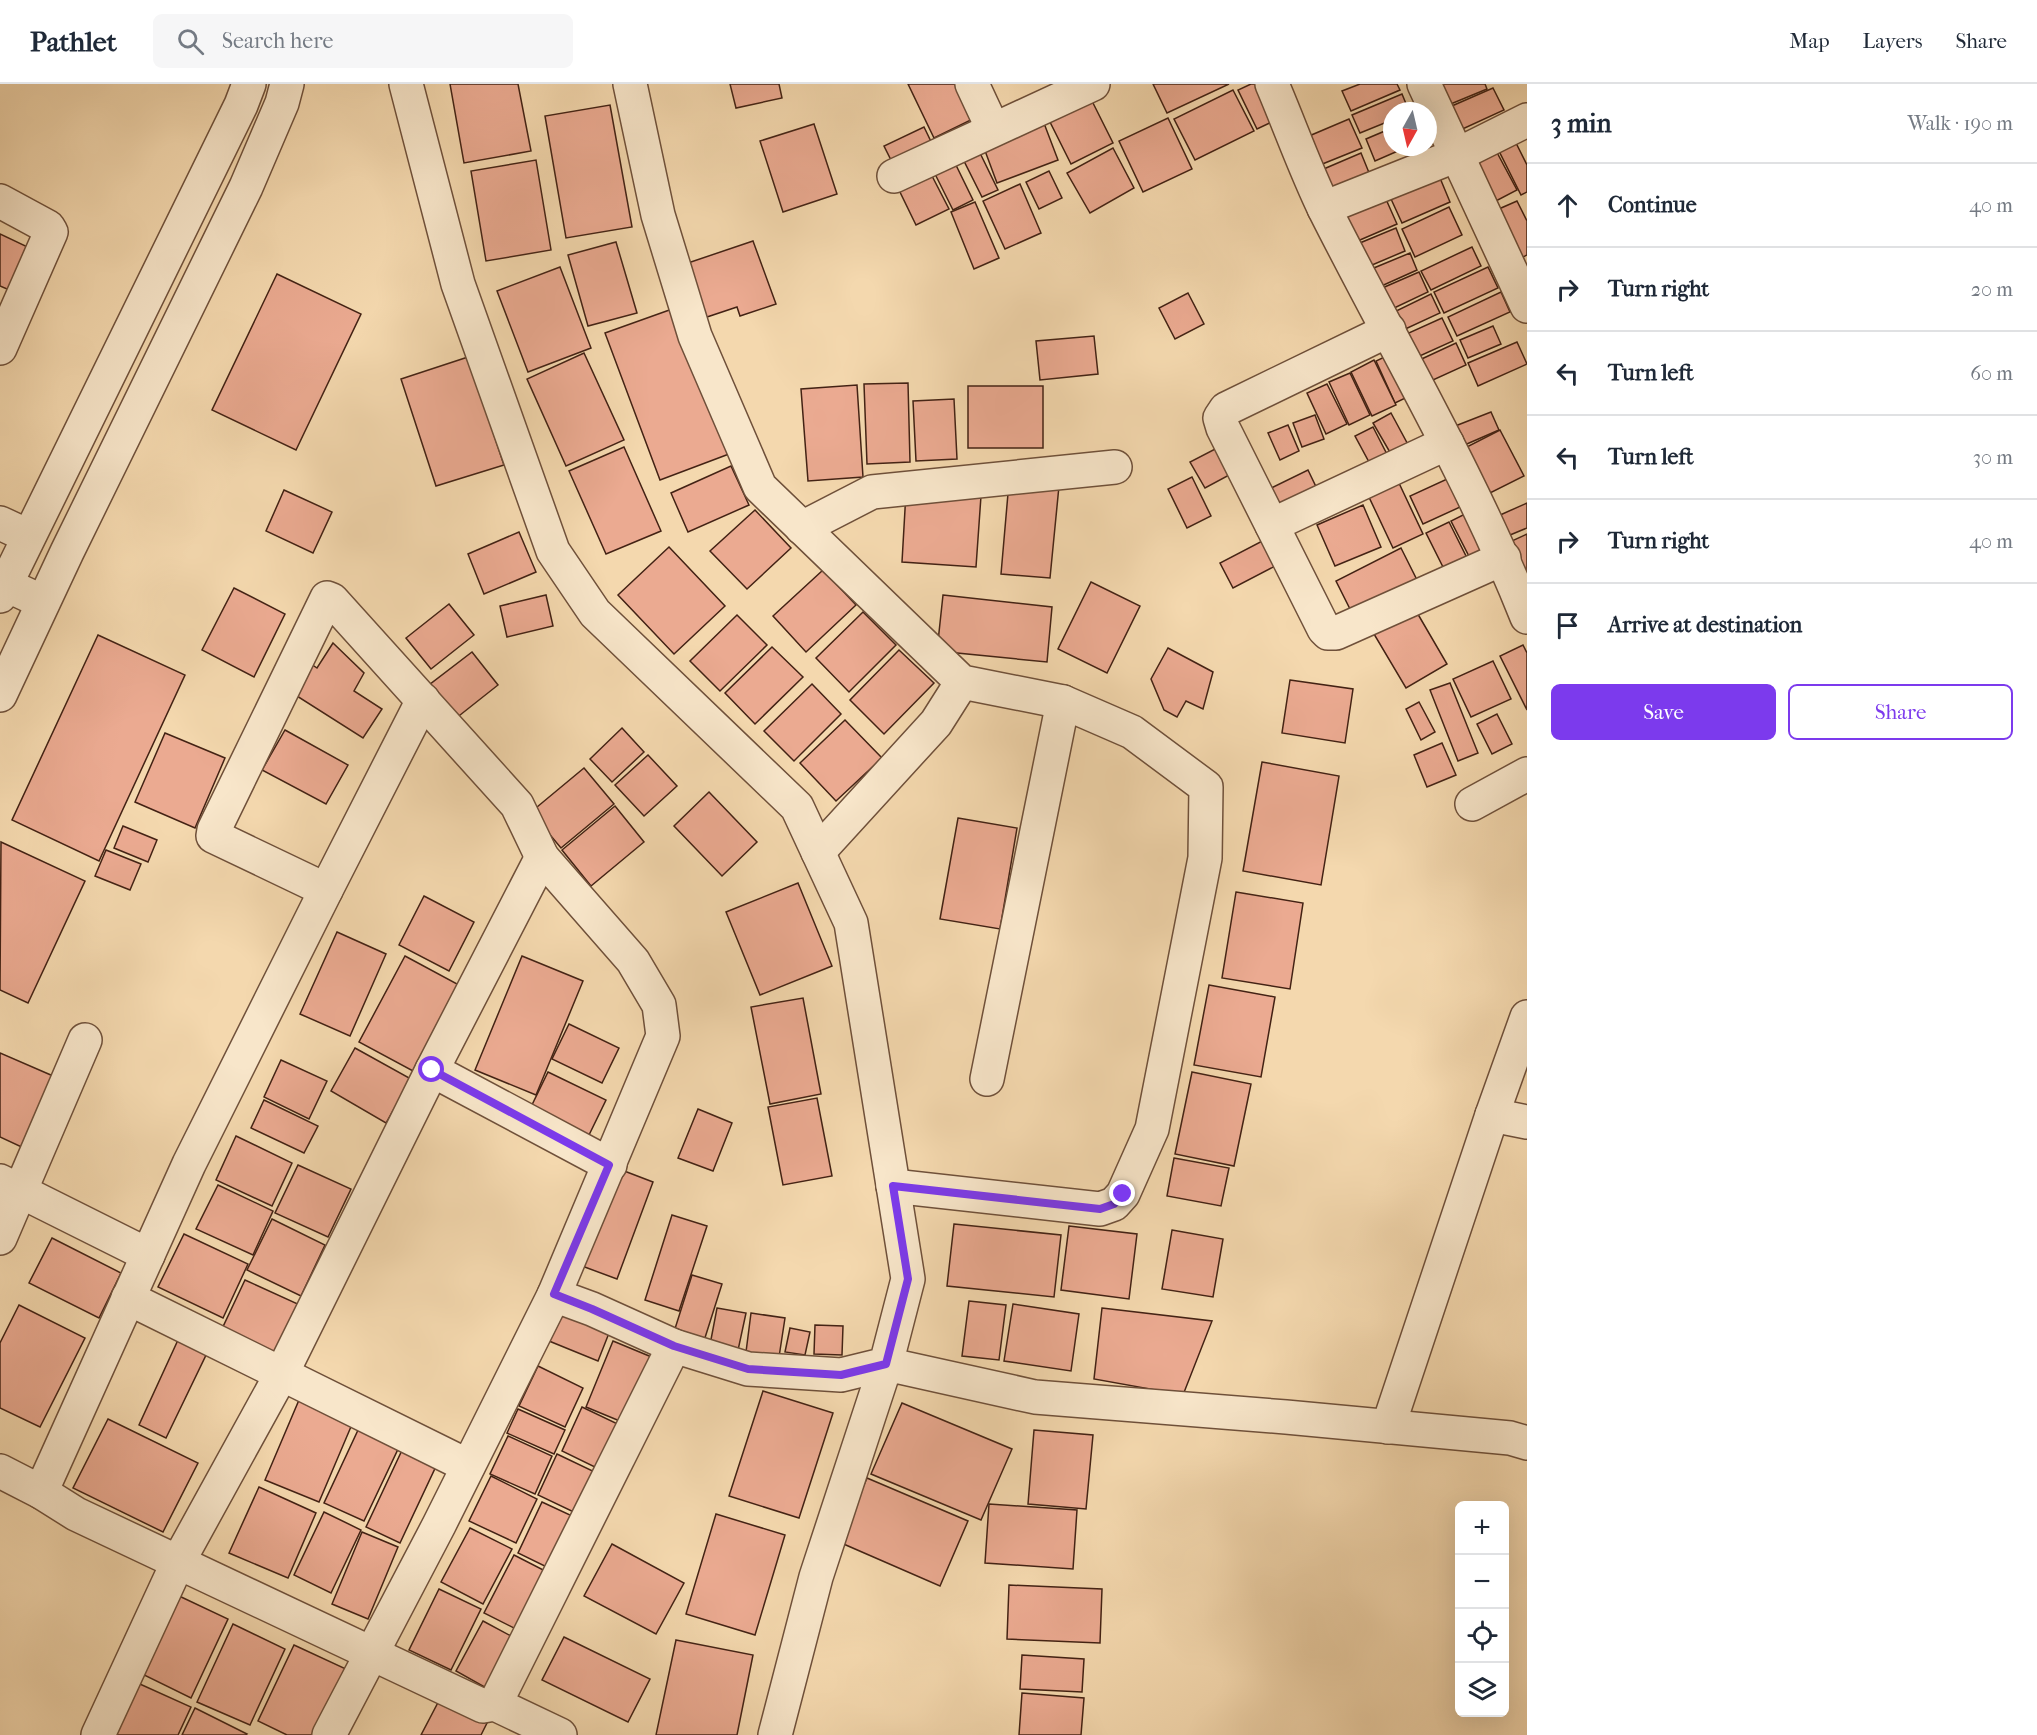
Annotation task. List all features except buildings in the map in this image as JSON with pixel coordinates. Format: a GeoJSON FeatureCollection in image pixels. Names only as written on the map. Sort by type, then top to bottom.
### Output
{"type":"FeatureCollection","features":[{"type":"Feature","properties":{"kind":"street"},"geometry":{"type":"LineString","coordinates":[[43,602],[2,588],[14,529],[241,105],[249,84]]}},
{"type":"Feature","properties":{"kind":"street"},"geometry":{"type":"LineString","coordinates":[[0,695],[43,602],[246,187],[282,103],[287,84]]}},
{"type":"Feature","properties":{"kind":"street"},"geometry":{"type":"LineString","coordinates":[[406,84],[458,284],[553,551],[595,613],[797,807],[851,923],[908,1279],[886,1364],[816,1577],[775,1735]]}},
{"type":"Feature","properties":{"kind":"street"},"geometry":{"type":"LineString","coordinates":[[630,84],[658,215],[696,336],[760,487],[963,682],[1063,702],[1132,732],[1206,787],[1205,858],[1152,1129],[1123,1194],[1114,1204],[1100,1209],[893,1186]]}},
{"type":"Feature","properties":{"kind":"street"},"geometry":{"type":"LineString","coordinates":[[972,84],[993,129]]}},
{"type":"Feature","properties":{"kind":"street"},"geometry":{"type":"LineString","coordinates":[[1272,84],[1324,208],[1447,443],[1503,558],[1527,617]]}},
{"type":"Feature","properties":{"kind":"street"},"geometry":{"type":"LineString","coordinates":[[1424,84],[1527,306]]}},
{"type":"Feature","properties":{"kind":"street"},"geometry":{"type":"LineString","coordinates":[[894,176],[1074,88]]}},
{"type":"Feature","properties":{"kind":"street"},"geometry":{"type":"LineString","coordinates":[[1324,208],[1457,155],[1527,120]]}},
{"type":"Feature","properties":{"kind":"street"},"geometry":{"type":"LineString","coordinates":[[0,201],[48,226],[51,232],[0,348]]}},
{"type":"Feature","properties":{"kind":"street"},"geometry":{"type":"LineString","coordinates":[[1389,330],[1226,409],[1220,418],[1222,428],[1328,633],[1336,633],[1503,558]]}},
{"type":"Feature","properties":{"kind":"street"},"geometry":{"type":"LineString","coordinates":[[1272,525],[1447,443]]}},
{"type":"Feature","properties":{"kind":"street"},"geometry":{"type":"LineString","coordinates":[[802,528],[872,492],[1114,467]]}},
{"type":"Feature","properties":{"kind":"street"},"geometry":{"type":"LineString","coordinates":[[326,890],[213,836],[327,598],[332,600],[517,805],[542,857],[633,961],[659,1005],[663,1036],[554,1294],[329,1735]]}},
{"type":"Feature","properties":{"kind":"street"},"geometry":{"type":"LineString","coordinates":[[818,852],[936,723],[963,682]]}},
{"type":"Feature","properties":{"kind":"street"},"geometry":{"type":"LineString","coordinates":[[41,1492],[189,1164],[423,700]]}},
{"type":"Feature","properties":{"kind":"street"},"geometry":{"type":"LineString","coordinates":[[987,1079],[1063,702]]}},
{"type":"Feature","properties":{"kind":"street"},"geometry":{"type":"LineString","coordinates":[[1473,804],[1527,774]]}},
{"type":"Feature","properties":{"kind":"street"},"geometry":{"type":"LineString","coordinates":[[98,1735],[178,1562],[282,1373],[432,1070],[542,857]]}},
{"type":"Feature","properties":{"kind":"street"},"geometry":{"type":"LineString","coordinates":[[1388,1427],[1527,1017]]}},
{"type":"Feature","properties":{"kind":"street"},"geometry":{"type":"LineString","coordinates":[[0,1238],[10,1186],[86,1040]]}},
{"type":"Feature","properties":{"kind":"street"},"geometry":{"type":"LineString","coordinates":[[432,1070],[609,1165]]}},
{"type":"Feature","properties":{"kind":"street"},"geometry":{"type":"LineString","coordinates":[[1492,1115],[1527,1122]]}},
{"type":"Feature","properties":{"kind":"street"},"geometry":{"type":"LineString","coordinates":[[10,1186],[148,1255]]}},
{"type":"Feature","properties":{"kind":"street"},"geometry":{"type":"LineString","coordinates":[[554,1294],[674,1346],[748,1369],[841,1375],[886,1364],[1035,1398],[1510,1438],[1527,1443]]}},
{"type":"Feature","properties":{"kind":"street"},"geometry":{"type":"LineString","coordinates":[[128,1298],[468,1466]]}},
{"type":"Feature","properties":{"kind":"street"},"geometry":{"type":"LineString","coordinates":[[495,1704],[674,1346]]}},
{"type":"Feature","properties":{"kind":"street"},"geometry":{"type":"LineString","coordinates":[[0,1471],[41,1492],[76,1514],[483,1706],[495,1704],[560,1735]]}},
{"type":"Feature","properties":{"kind":"route"},"geometry":{"type":"LineString","coordinates":[[432,1070],[609,1165],[554,1294],[674,1346],[748,1369],[841,1375],[886,1364],[908,1279],[893,1186],[1100,1209],[1114,1204],[1123,1194]]}}]}
